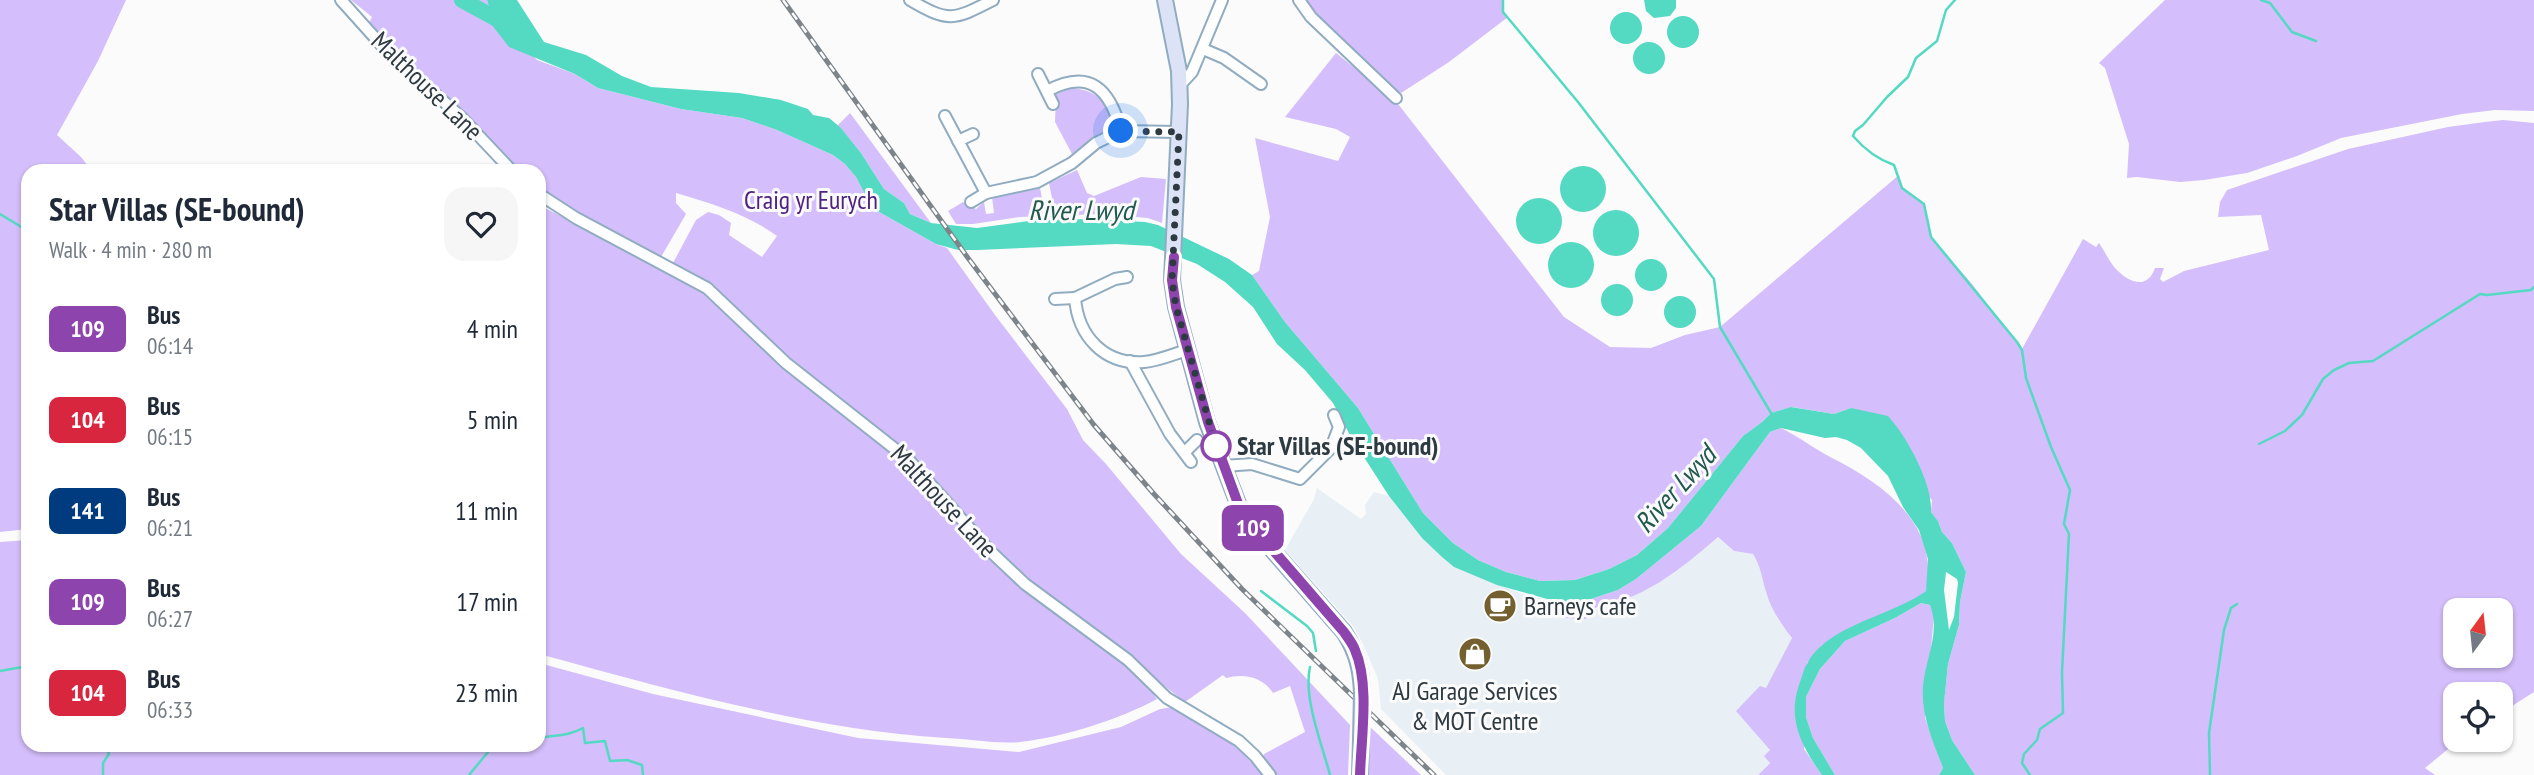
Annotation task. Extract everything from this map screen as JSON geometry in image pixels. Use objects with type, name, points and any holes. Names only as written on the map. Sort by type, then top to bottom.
[{"type":"main road","points":[[1165,0],[1180,85],[1172,280],[1176,307],[1208,422],[1240,509],[1344,632],[1355,650],[1361,672],[1362,693],[1360,775]]},
{"type":"street","name":"Malthouse Lane","points":[[341,0],[392,57],[462,118],[505,164]]},
{"type":"street","points":[[910,0],[939,16],[954,18],[993,0]]},
{"type":"street","points":[[1180,85],[1192,72],[1222,0]]},
{"type":"street","points":[[1299,0],[1311,17],[1396,98]]},
{"type":"street","points":[[1203,49],[1224,58],[1261,84]]},
{"type":"street","points":[[1038,74],[1054,104]]},
{"type":"street","points":[[1047,91],[1062,83],[1079,82],[1104,90],[1111,101],[1121,131]]},
{"type":"street","points":[[944,116],[986,193]]},
{"type":"street","points":[[971,202],[986,193],[1037,182],[1072,163],[1097,143],[1121,131],[1179,132]]},
{"type":"street","points":[[958,141],[973,134]]},
{"type":"street","name":"Malthouse Lane","points":[[546,199],[576,218],[707,288],[786,363],[909,460],[988,549],[1025,584],[1128,660],[1167,698],[1239,741],[1270,775]]},
{"type":"street","points":[[1055,299],[1075,298],[1112,275],[1127,277]]},
{"type":"street","points":[[1075,298],[1077,318],[1094,345],[1110,356],[1130,362],[1147,362],[1187,350]]},
{"type":"street","points":[[1130,362],[1155,410],[1188,457],[1196,440]]},
{"type":"street","points":[[1223,466],[1252,464],[1300,479],[1331,448],[1339,427],[1334,415]]},
{"type":"shaded area","points":[[487,0],[517,0],[544,42],[586,55],[622,76],[651,87],[739,93],[781,100],[808,109],[813,115],[829,118],[861,153],[884,189],[904,203],[910,214],[931,223],[977,228],[1036,220],[1145,222],[1158,225],[1229,259],[1252,275],[1285,322],[1358,408],[1423,513],[1453,543],[1478,560],[1506,572],[1540,581],[1575,580],[1609,569],[1637,555],[1668,528],[1743,436],[1771,413],[1791,407],[1834,414],[1851,408],[1888,416],[1917,461],[1928,488],[1931,512],[1942,532],[1952,543],[1966,572],[1959,625],[1948,664],[1944,703],[1945,721],[1952,740],[1975,775],[1939,775],[1943,768],[1928,728],[1923,698],[1924,677],[1934,626],[1930,605],[1921,603],[1845,641],[1820,669],[1806,697],[1806,717],[1813,738],[1835,775],[1822,775],[1798,733],[1796,698],[1804,669],[1816,651],[1844,630],[1912,600],[1926,591],[1928,559],[1919,530],[1903,507],[1888,476],[1861,448],[1847,440],[1781,428],[1770,432],[1701,526],[1636,579],[1618,590],[1565,604],[1497,585],[1454,567],[1422,538],[1389,496],[1351,437],[1333,403],[1305,370],[1277,344],[1253,307],[1225,282],[1197,264],[1151,246],[1116,244],[958,250],[936,244],[872,208],[856,177],[833,155],[742,118],[681,109],[598,88],[575,74],[509,47],[488,20],[490,10]],"holes":[[[1946,572],[1957,579],[1954,617],[1949,630],[1944,590]]]},
{"type":"shaded area","points":[[1644,0],[1676,0],[1676,8],[1670,16],[1654,18],[1646,11]]},
{"type":"shaded area","points":[[1626,12],[1637,17],[1642,28],[1637,39],[1626,44],[1615,39],[1610,28],[1615,17]]},
{"type":"shaded area","points":[[1683,16],[1694,21],[1699,32],[1694,43],[1683,48],[1672,43],[1667,32],[1672,21]]},
{"type":"shaded area","points":[[1649,42],[1660,47],[1665,58],[1660,69],[1649,74],[1638,69],[1633,58],[1638,47]]},
{"type":"shaded area","points":[[1583,166],[1599,173],[1606,189],[1599,205],[1583,212],[1567,205],[1560,189],[1567,173]]},
{"type":"shaded area","points":[[1539,198],[1555,205],[1562,221],[1555,237],[1539,244],[1523,237],[1516,221],[1523,205]]},
{"type":"shaded area","points":[[1616,210],[1632,217],[1639,233],[1632,249],[1616,256],[1600,249],[1593,233],[1600,217]]},
{"type":"shaded area","points":[[1571,242],[1587,249],[1594,265],[1587,281],[1571,288],[1555,281],[1548,265],[1555,249]]},
{"type":"shaded area","points":[[1651,259],[1662,264],[1667,275],[1662,286],[1651,291],[1640,286],[1635,275],[1640,264]]},
{"type":"shaded area","points":[[1617,284],[1628,289],[1633,300],[1628,311],[1617,316],[1606,311],[1601,300],[1606,289]]},
{"type":"shaded area","points":[[1680,296],[1691,301],[1696,312],[1691,323],[1680,328],[1669,323],[1664,312],[1669,301]]},
{"type":"shaded area","points":[[1317,488],[1361,519],[1366,514],[1365,505],[1374,492],[1389,496],[1422,538],[1454,567],[1520,593],[1565,604],[1566,618],[1626,599],[1648,588],[1673,574],[1718,537],[1734,551],[1753,554],[1761,568],[1766,593],[1778,619],[1792,638],[1766,689],[1770,762],[1758,775],[1446,775],[1381,709],[1378,679],[1353,626],[1285,550],[1314,499]]},
{"type":"green space","points":[[0,0],[126,0],[98,61],[57,135],[86,164],[21,164],[21,530],[0,532]]},
{"type":"green space","name":"Craig yr Eurych","points":[[351,0],[487,0],[490,10],[537,60],[575,74],[598,88],[681,109],[742,118],[833,155],[845,164],[856,177],[872,208],[947,248],[1067,409],[1083,440],[1181,554],[1245,613],[1350,725],[1348,775],[1276,775],[1263,758],[1264,754],[1305,732],[1290,686],[1273,693],[1258,680],[1240,676],[1226,678],[1223,675],[1185,702],[1019,573],[974,526],[918,459],[802,372],[702,280],[673,263],[696,220],[708,212],[731,223],[729,235],[762,257],[777,236],[741,215],[676,193],[676,203],[686,214],[661,257],[598,227],[546,193],[546,164],[511,164],[470,118],[411,70],[369,23],[372,17]]},
{"type":"green space","points":[[1306,0],[1503,0],[1503,12],[1508,17],[1449,62],[1401,93],[1312,12]]},
{"type":"green space","points":[[2165,0],[2534,0],[2534,111],[2495,110],[2462,114],[2341,138],[2247,173],[2180,182],[2127,178],[2129,144],[2105,68],[2099,63]]},
{"type":"green space","points":[[1336,53],[1395,100],[1564,317],[1610,347],[1651,348],[1685,335],[1720,327],[1899,175],[1902,188],[1924,204],[1931,237],[1972,284],[2022,349],[2083,239],[2096,247],[2099,243],[2115,268],[2131,280],[2142,282],[2152,275],[2155,268],[2164,268],[2160,279],[2163,282],[2184,271],[2269,250],[2261,215],[2218,217],[2220,202],[2227,190],[2348,149],[2448,127],[2503,120],[2534,123],[2534,692],[2513,705],[2513,682],[2443,682],[2444,752],[2425,768],[2435,775],[1975,775],[1952,740],[1945,721],[1944,702],[1948,664],[1959,625],[1966,572],[1952,543],[1942,532],[1931,512],[1932,500],[1851,408],[1834,414],[1792,407],[1771,413],[1743,436],[1668,528],[1637,555],[1609,569],[1575,580],[1540,581],[1506,572],[1478,560],[1453,543],[1423,513],[1358,408],[1285,322],[1252,275],[1259,271],[1270,217],[1255,138],[1338,161],[1350,137],[1336,129],[1285,117]]},
{"type":"green space","points":[[1072,88],[1087,91],[1099,98],[1107,108],[1112,123],[1100,135],[1072,154],[1055,122],[1056,94]]},
{"type":"green space","points":[[850,113],[931,223],[910,214],[904,203],[884,189],[861,153],[838,125]]},
{"type":"green space","points":[[1077,170],[1087,193],[1094,196],[1141,177],[1166,179],[1162,223],[1148,218],[1101,214],[1020,217],[956,224],[948,211],[963,202],[976,209],[984,202],[986,214],[994,213],[992,197],[1040,188],[1044,209],[1054,208],[1049,183]]},
{"type":"green space","points":[[546,209],[687,280],[710,297],[908,466],[956,519],[1147,685],[1157,699],[1108,721],[1072,732],[1037,740],[992,742],[842,726],[690,694],[546,656]]},
{"type":"green space","points":[[1781,428],[1871,480],[1904,509],[1925,546],[1928,567],[1926,591],[1913,601],[1849,629],[1822,645],[1807,663],[1804,749],[1822,775],[1758,775],[1770,763],[1764,756],[1770,750],[1736,711],[1760,686],[1766,688],[1792,638],[1771,604],[1753,554],[1734,551],[1718,537],[1652,586],[1628,598],[1599,606],[1589,613],[1586,619],[1566,618],[1565,604],[1618,590],[1636,579],[1701,526],[1770,432]]},
{"type":"green space","points":[[21,540],[21,752],[546,752],[546,665],[653,694],[858,738],[1019,752],[1121,727],[1160,709],[1173,707],[1238,748],[1263,775],[0,775],[0,542]]},
{"type":"green space","points":[[1921,603],[1930,605],[1934,615],[1925,718],[1943,768],[1939,775],[1835,775],[1813,738],[1806,717],[1806,697],[1820,669],[1845,641]]},
{"type":"green space","points":[[1368,725],[1421,775],[1369,775]]},
{"type":"waterway","points":[[462,0],[506,24]]},
{"type":"waterway","points":[[1503,0],[1503,12],[1578,102],[1714,279],[1720,327],[1771,413]]},
{"type":"waterway","points":[[1955,0],[1946,10],[1937,41],[1916,58],[1908,77],[1853,136],[1872,154],[1894,165],[1902,188],[1924,204],[1931,237],[2022,350],[2026,378],[2070,490],[2064,524],[2069,534],[2062,672],[2063,713],[2040,729],[2037,740],[2024,754],[2022,763],[2030,775]]},
{"type":"waterway","points":[[2261,0],[2270,3],[2292,32],[2316,41]]},
{"type":"waterway","points":[[0,214],[21,227]]},
{"type":"waterway","points":[[2259,444],[2285,431],[2302,415],[2323,379],[2334,370],[2349,363],[2373,361],[2480,294],[2531,290],[2534,287]]},
{"type":"waterway","points":[[1261,591],[1307,626],[1313,633],[1316,651]]},
{"type":"waterway","points":[[2210,775],[2209,733],[2224,630],[2231,608],[2237,604]]},
{"type":"waterway","points":[[0,671],[21,667]]},
{"type":"waterway","points":[[1310,667],[1311,707],[1330,775]]},
{"type":"waterway","points":[[546,737],[583,728],[585,743],[605,741],[610,761],[627,760],[642,765],[643,775]]},
{"type":"waterway","points":[[103,775],[103,763],[108,752]]},
{"type":"waterway","points":[[469,775],[488,752]]},
{"type":"railway","points":[[783,0],[968,258],[1094,425],[1242,589],[1434,775]]},
{"type":"bus line","name":"109","points":[[1174,257],[1172,280],[1176,307],[1208,422],[1240,509],[1344,632],[1355,650],[1361,672],[1362,693],[1360,775]]},
{"type":"place","name":"Star Villas (SE-bound)","points":[[1216,446]]},
{"type":"place","name":"Barneys cafe","points":[[1500,606]]},
{"type":"place","name":"AJ Garage Services & MOT Centre","points":[[1475,654]]},
{"type":"route","points":[[1121,131],[1179,132],[1172,280],[1176,307],[1216,446]]},
{"type":"water label","name":"River Lwyd","points":[[1081,210]]},
{"type":"water label","name":"River Lwyd","points":[[1675,489]]}]
